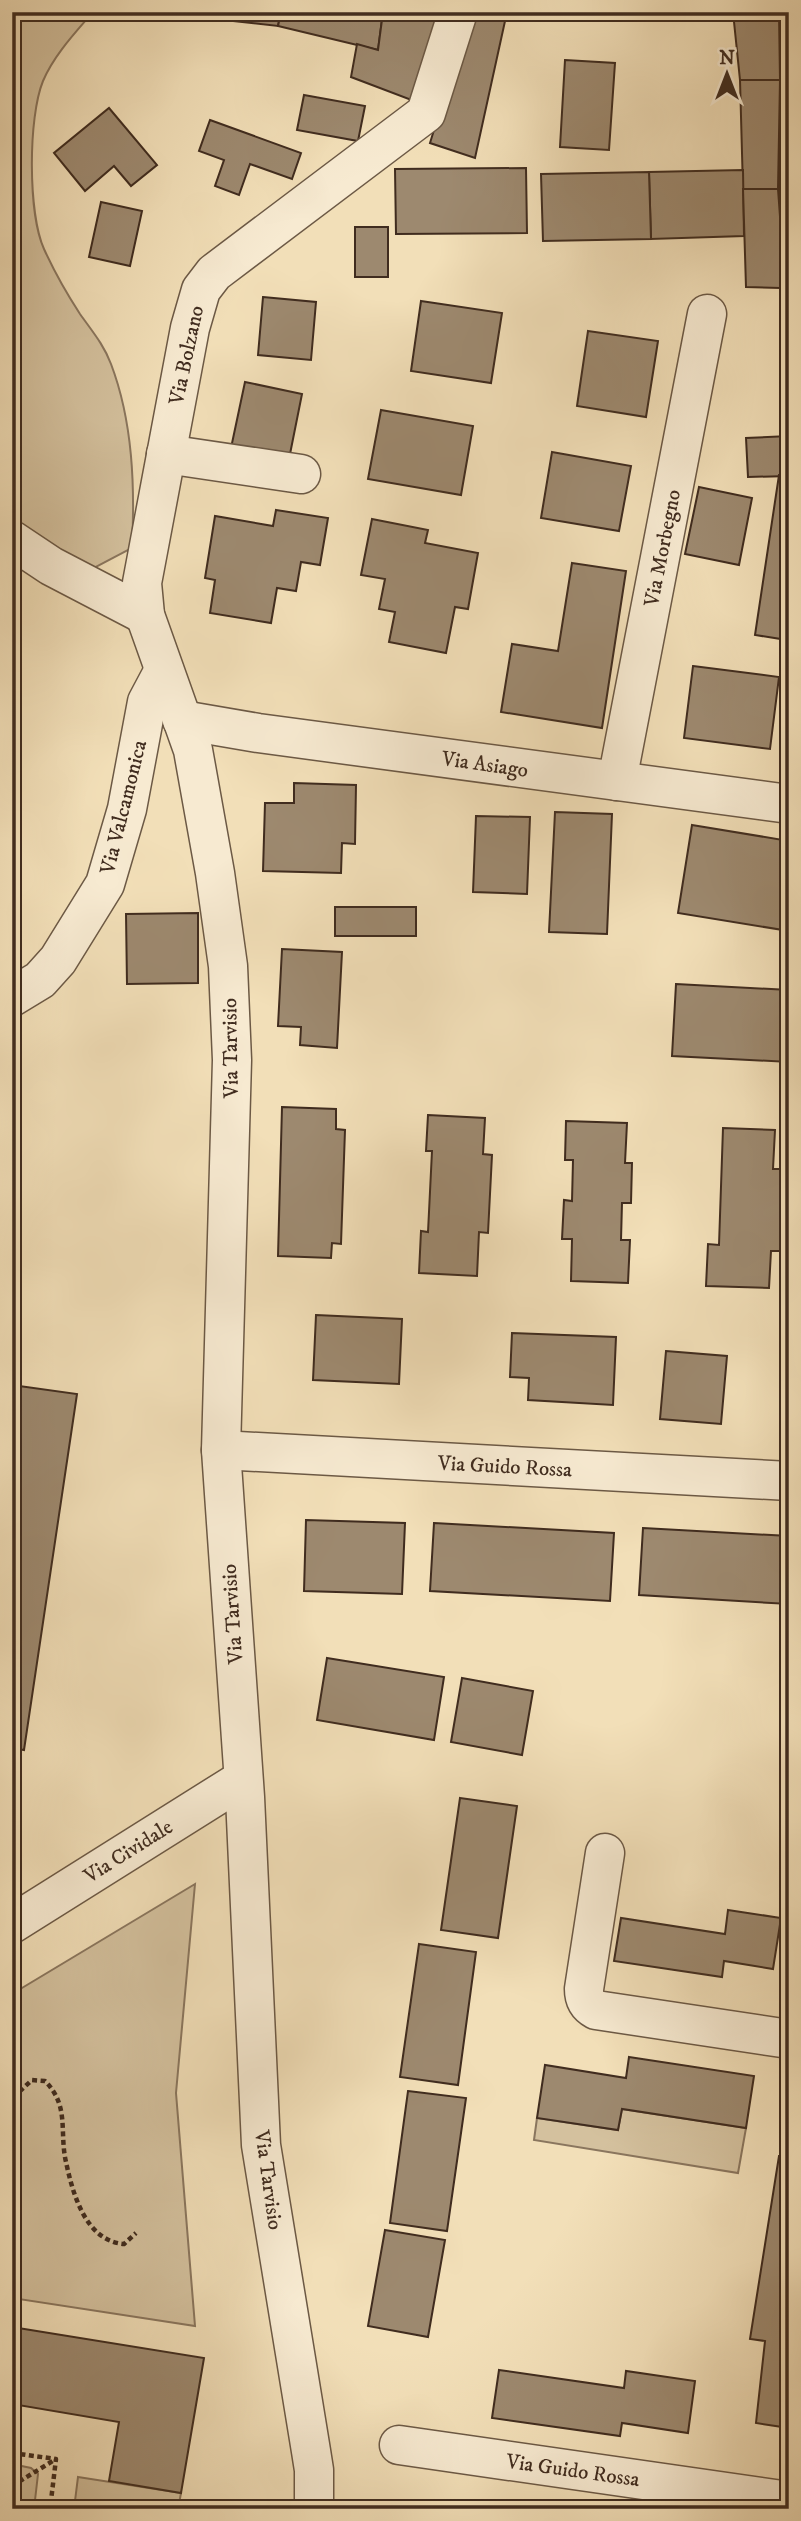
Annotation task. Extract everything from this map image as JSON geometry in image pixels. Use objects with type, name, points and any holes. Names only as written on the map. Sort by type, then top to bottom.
[{"type":"street","name":"Via Bolzano","points":[[182,720],[143,599],[166,454],[193,315],[201,290],[209,277],[426,113],[458,12]]},
{"type":"street","name":"Via Morbegno","points":[[617,782],[707,314]]},
{"type":"street","points":[[166,454],[302,474]]},
{"type":"street","points":[[12,540],[51,566],[143,599]]},
{"type":"street","name":"Via Valcamonica","points":[[12,997],[40,980],[58,960],[104,884],[127,809],[147,702],[164,670]]},
{"type":"street","name":"Via Asiago","points":[[182,720],[258,733],[789,804]]},
{"type":"street","name":"Via Tarvisio","points":[[182,720],[193,750],[228,966],[232,1060],[221,1450],[243,1779],[261,2145],[312,2451],[314,2509]]},
{"type":"street","name":"Via Guido Rossa","points":[[221,1450],[789,1481]]},
{"type":"street","name":"Via Cividale","points":[[17,1910],[243,1779]]},
{"type":"street","points":[[605,1853],[584,1989],[586,2002],[590,2007],[789,2039]]},
{"type":"street","name":"Via Guido Rossa","points":[[399,2445],[789,2501]]},
{"type":"path","points":[[12,2142],[20,2091],[32,2080],[45,2081],[56,2091],[62,2111],[65,2161],[79,2205],[93,2231],[111,2243],[124,2244],[136,2233]]},
{"type":"path","points":[[12,2453],[56,2459]]},
{"type":"path","points":[[12,2486],[56,2459]]},
{"type":"path","points":[[50,2509],[56,2459]]},
{"type":"shaded area","points":[[12,12],[93,12],[59,53],[43,81],[35,118],[32,165],[35,213],[44,249],[70,298],[108,357],[118,386],[128,432],[133,502],[132,548],[94,568],[58,551],[12,521]]},
{"type":"shaded area","points":[[195,1884],[176,2093],[195,2326],[12,2298],[12,1994]]},
{"type":"shaded area","points":[[622,2109],[746,2128],[738,2173],[534,2140],[537,2118],[618,2130]]},
{"type":"shaded area","points":[[12,2464],[31,2468],[38,2474],[34,2509],[12,2509]]},
{"type":"shaded area","points":[[78,2477],[181,2493],[178,2509],[74,2509]]},
{"type":"building","points":[[103,12],[188,12],[188,16],[102,16]]},
{"type":"building","points":[[188,12],[281,12],[278,26],[188,16]]},
{"type":"building","points":[[281,12],[383,12],[378,50],[278,26]]},
{"type":"building","points":[[383,12],[444,12],[414,101],[351,77],[357,44],[378,50]]},
{"type":"building","points":[[470,12],[507,12],[475,158],[430,143]]},
{"type":"building","points":[[733,12],[779,12],[780,80],[740,80]]},
{"type":"building","points":[[565,60],[615,63],[609,150],[560,147]]},
{"type":"building","points":[[740,80],[780,80],[778,189],[743,189]]},
{"type":"building","points":[[304,95],[365,106],[358,141],[297,130]]},
{"type":"building","points":[[109,108],[157,165],[131,186],[114,166],[85,191],[54,153]]},
{"type":"building","points":[[210,120],[301,153],[292,179],[250,164],[239,195],[215,186],[224,160],[199,151]]},
{"type":"building","points":[[526,168],[527,233],[396,234],[395,169]]},
{"type":"building","points":[[743,170],[744,236],[651,239],[649,172]]},
{"type":"building","points":[[649,172],[651,239],[543,241],[541,174]]},
{"type":"building","points":[[743,189],[778,189],[782,244],[780,288],[746,287]]},
{"type":"building","points":[[101,202],[142,211],[130,266],[89,257]]},
{"type":"building","points":[[355,227],[388,227],[388,277],[355,277]]},
{"type":"building","points":[[782,244],[789,244],[789,288],[780,288]]},
{"type":"building","points":[[263,297],[316,302],[311,360],[258,355]]},
{"type":"building","points":[[421,301],[502,313],[491,383],[411,371]]},
{"type":"building","points":[[588,331],[658,341],[646,417],[577,406]]},
{"type":"building","points":[[245,382],[302,394],[289,459],[231,448]]},
{"type":"building","points":[[381,410],[473,426],[461,495],[368,479]]},
{"type":"building","points":[[789,436],[789,476],[748,477],[746,438]]},
{"type":"building","points":[[552,452],[631,466],[619,531],[541,518]]},
{"type":"building","points":[[779,475],[789,476],[789,600],[781,639],[755,635]]},
{"type":"building","points":[[699,487],[752,498],[739,565],[685,554]]},
{"type":"building","points":[[276,510],[328,518],[320,565],[301,562],[296,591],[277,588],[271,623],[210,613],[215,580],[205,578],[215,516],[273,526]]},
{"type":"building","points":[[372,519],[428,530],[425,543],[478,553],[468,609],[455,607],[446,653],[389,642],[395,612],[379,609],[385,579],[361,575]]},
{"type":"building","points":[[572,563],[626,571],[602,728],[501,712],[512,644],[558,651]]},
{"type":"building","points":[[693,666],[779,677],[770,749],[684,738]]},
{"type":"building","points":[[294,783],[356,785],[355,844],[342,843],[341,873],[263,871],[265,803],[294,803]]},
{"type":"building","points":[[555,812],[612,814],[607,934],[549,932]]},
{"type":"building","points":[[476,816],[530,817],[527,894],[473,892]]},
{"type":"building","points":[[692,825],[789,841],[789,931],[678,913]]},
{"type":"building","points":[[335,907],[416,907],[416,936],[335,936]]},
{"type":"building","points":[[198,913],[198,983],[127,984],[126,914]]},
{"type":"building","points":[[282,949],[342,952],[337,1048],[300,1045],[301,1027],[278,1026]]},
{"type":"building","points":[[676,984],[789,990],[789,1062],[672,1056]]},
{"type":"building","points":[[282,1107],[336,1109],[336,1129],[345,1130],[341,1244],[332,1243],[331,1258],[278,1256]]},
{"type":"building","points":[[428,1115],[485,1118],[483,1154],[492,1155],[488,1233],[479,1232],[477,1276],[419,1273],[421,1231],[428,1232],[432,1151],[426,1151]]},
{"type":"building","points":[[566,1121],[627,1123],[625,1163],[632,1163],[631,1203],[622,1203],[621,1240],[630,1240],[628,1283],[571,1281],[572,1239],[562,1239],[564,1200],[572,1201],[573,1160],[565,1160]]},
{"type":"building","points":[[723,1128],[775,1130],[773,1169],[784,1169],[781,1251],[771,1251],[769,1288],[706,1286],[708,1244],[719,1245]]},
{"type":"building","points":[[316,1315],[402,1319],[399,1384],[313,1380]]},
{"type":"building","points":[[512,1333],[616,1337],[613,1405],[528,1400],[529,1378],[510,1377]]},
{"type":"building","points":[[666,1351],[727,1356],[721,1424],[660,1419]]},
{"type":"building","points":[[12,1385],[77,1394],[24,1750],[12,1748]]},
{"type":"building","points":[[306,1520],[405,1523],[402,1594],[304,1591]]},
{"type":"building","points":[[434,1523],[614,1533],[610,1601],[430,1591]]},
{"type":"building","points":[[643,1528],[789,1536],[789,1604],[639,1595]]},
{"type":"building","points":[[327,1658],[444,1677],[434,1740],[317,1720]]},
{"type":"building","points":[[462,1678],[533,1691],[522,1755],[451,1742]]},
{"type":"building","points":[[460,1798],[517,1806],[498,1938],[441,1930]]},
{"type":"building","points":[[728,1910],[781,1918],[773,1969],[724,1961],[722,1977],[614,1961],[621,1918],[725,1934]]},
{"type":"building","points":[[419,1944],[476,1952],[458,2085],[400,2077]]},
{"type":"building","points":[[629,2057],[754,2076],[746,2128],[622,2109],[618,2130],[537,2118],[545,2065],[626,2078]]},
{"type":"building","points":[[408,2091],[466,2098],[447,2231],[390,2223]]},
{"type":"building","points":[[779,2156],[789,2156],[789,2428],[756,2423],[765,2341],[750,2339]]},
{"type":"building","points":[[385,2230],[445,2240],[428,2337],[368,2326]]},
{"type":"building","points":[[12,2327],[204,2358],[181,2493],[109,2481],[119,2422],[12,2404]]},
{"type":"building","points":[[499,2370],[624,2388],[626,2371],[695,2381],[688,2433],[622,2423],[620,2436],[492,2418]]}]
